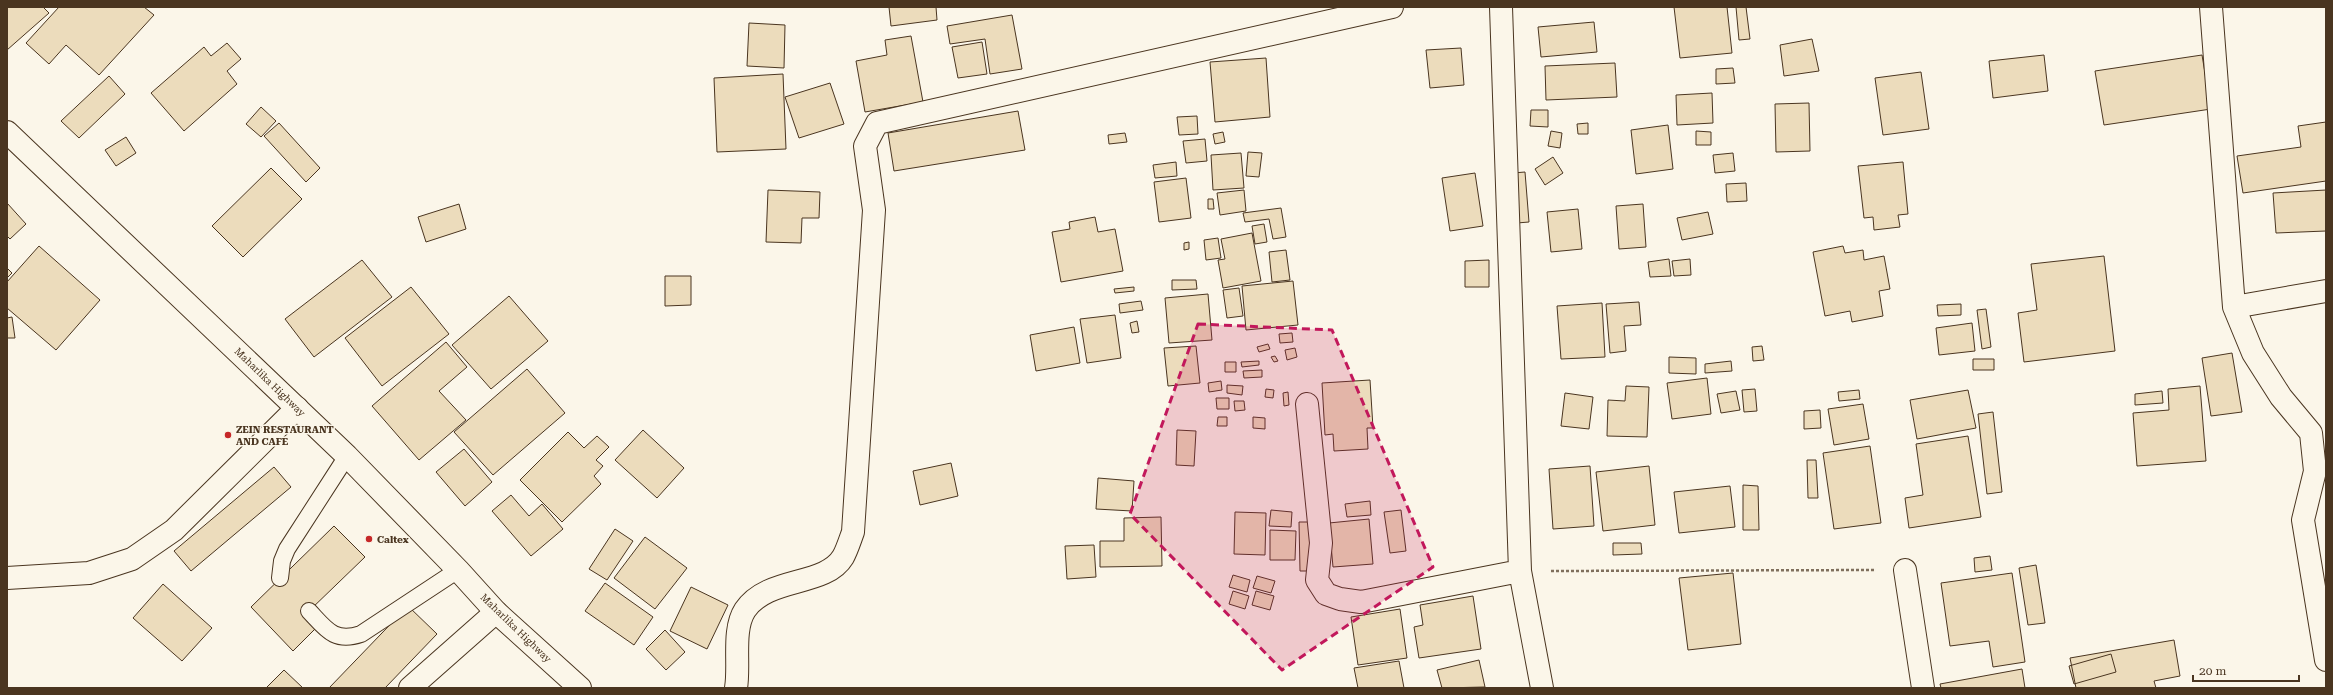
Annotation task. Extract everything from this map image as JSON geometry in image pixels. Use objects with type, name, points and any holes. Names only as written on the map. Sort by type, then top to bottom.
[{"type":"street","points":[[736,688],[738,634],[745,610],[762,592],[829,571],[843,558],[853,532],[874,210],[865,146],[877,123],[1392,7]]},
{"type":"street","points":[[1501,7],[1520,571],[1542,688]]},
{"type":"street","points":[[2211,7],[2234,307],[2253,353],[2281,397],[2310,433],[2315,471],[2303,520],[2326,660]]},
{"type":"street","name":"Maharlika Highway","points":[[7,132],[298,408],[458,570],[496,612],[580,688]]},
{"type":"street","points":[[2234,307],[2326,291]]},
{"type":"street","points":[[1308,404],[1321,542],[1317,580],[1326,594],[1340,599],[1361,602],[1520,571]]},
{"type":"street","points":[[7,578],[89,573],[132,558],[174,530],[298,408]]},
{"type":"street","points":[[1905,570],[1923,688]]},
{"type":"street","points":[[410,688],[496,612]]},
{"type":"lane","points":[[280,578],[280,567],[287,549],[347,456]]},
{"type":"lane","points":[[309,611],[330,633],[349,638],[361,634],[458,570]]},
{"type":"path","points":[[1520,571],[1905,570]]},
{"type":"highlighted area","points":[[1198,324],[1332,330],[1433,567],[1282,670],[1130,514]]},
{"type":"building","points":[[7,7],[43,7],[49,13],[7,50]]},
{"type":"building","points":[[59,7],[144,7],[154,15],[99,75],[66,45],[49,64],[26,43]]},
{"type":"building","points":[[889,7],[936,7],[937,20],[891,26]]},
{"type":"building","points":[[1674,7],[1727,7],[1732,53],[1680,58]]},
{"type":"building","points":[[1736,7],[1746,7],[1750,39],[1739,40]]},
{"type":"building","points":[[1012,15],[1022,69],[990,74],[985,39],[950,44],[947,26]]},
{"type":"building","points":[[1594,22],[1597,52],[1541,57],[1538,27]]},
{"type":"building","points":[[749,23],[785,25],[784,68],[747,66]]},
{"type":"building","points":[[911,36],[923,102],[865,112],[856,61],[887,55],[885,40]]},
{"type":"building","points":[[1812,39],[1819,71],[1784,76],[1780,45]]},
{"type":"building","points":[[982,42],[987,74],[958,78],[952,47]]},
{"type":"building","points":[[227,43],[241,59],[227,71],[237,84],[184,131],[151,93],[204,47],[211,56]]},
{"type":"building","points":[[1461,48],[1464,85],[1430,88],[1426,50]]},
{"type":"building","points":[[2044,55],[2048,91],[1993,98],[1989,61]]},
{"type":"building","points":[[2202,55],[2211,109],[2104,125],[2095,71]]},
{"type":"building","points":[[1266,58],[1270,117],[1215,122],[1210,62]]},
{"type":"building","points":[[1615,63],[1617,97],[1546,100],[1545,66]]},
{"type":"building","points":[[1733,68],[1735,83],[1716,84],[1716,69]]},
{"type":"building","points":[[1921,72],[1929,129],[1883,135],[1875,78]]},
{"type":"building","points":[[783,74],[786,149],[717,152],[714,78]]},
{"type":"building","points":[[109,76],[125,94],[79,138],[61,121]]},
{"type":"building","points":[[830,83],[844,124],[799,138],[785,97]]},
{"type":"building","points":[[1712,93],[1713,123],[1677,125],[1676,95]]},
{"type":"building","points":[[1809,103],[1810,151],[1776,152],[1775,104]]},
{"type":"building","points":[[261,107],[276,121],[261,137],[246,124]]},
{"type":"building","points":[[1531,110],[1548,110],[1548,127],[1530,126]]},
{"type":"building","points":[[1018,111],[1025,150],[894,171],[888,133]]},
{"type":"building","points":[[1197,116],[1198,134],[1179,135],[1177,117]]},
{"type":"building","points":[[2326,122],[2326,181],[2243,193],[2237,156],[2301,147],[2298,126]]},
{"type":"building","points":[[279,123],[320,168],[306,182],[264,136]]},
{"type":"building","points":[[1588,123],[1588,134],[1578,134],[1577,124]]},
{"type":"building","points":[[1668,125],[1673,169],[1636,174],[1631,130]]},
{"type":"building","points":[[1551,131],[1562,133],[1560,148],[1548,146]]},
{"type":"building","points":[[1696,131],[1711,132],[1711,145],[1696,145]]},
{"type":"building","points":[[1223,132],[1225,142],[1215,144],[1213,134]]},
{"type":"building","points":[[1125,133],[1127,142],[1109,144],[1108,135]]},
{"type":"building","points":[[126,137],[136,153],[116,166],[105,150]]},
{"type":"building","points":[[1205,139],[1207,161],[1186,163],[1183,141]]},
{"type":"building","points":[[1248,152],[1262,153],[1259,177],[1246,176]]},
{"type":"building","points":[[1241,153],[1244,188],[1213,190],[1211,155]]},
{"type":"building","points":[[1733,153],[1735,171],[1715,173],[1713,155]]},
{"type":"building","points":[[1553,157],[1563,173],[1545,185],[1535,169]]},
{"type":"building","points":[[1176,162],[1177,176],[1155,178],[1153,165]]},
{"type":"building","points":[[1903,162],[1908,214],[1898,215],[1900,227],[1874,230],[1873,217],[1864,218],[1858,166]]},
{"type":"building","points":[[271,168],[302,199],[243,257],[212,226]]},
{"type":"building","points":[[1525,172],[1529,222],[1517,223],[1513,173]]},
{"type":"building","points":[[1475,173],[1483,226],[1450,231],[1442,178]]},
{"type":"building","points":[[1186,178],[1191,218],[1159,222],[1154,182]]},
{"type":"building","points":[[1746,183],[1747,201],[1727,202],[1726,184]]},
{"type":"building","points":[[768,190],[820,192],[819,218],[802,218],[801,243],[766,242]]},
{"type":"building","points":[[1244,190],[1246,211],[1220,215],[1217,193]]},
{"type":"building","points":[[2326,190],[2326,231],[2276,233],[2273,193]]},
{"type":"building","points":[[1208,199],[1213,199],[1214,209],[1208,209]]},
{"type":"building","points":[[7,203],[26,224],[10,239],[7,236]]},
{"type":"building","points":[[459,204],[466,229],[426,242],[418,217]]},
{"type":"building","points":[[1643,204],[1646,247],[1619,249],[1616,206]]},
{"type":"building","points":[[1281,208],[1286,237],[1273,239],[1269,219],[1245,222],[1243,213]]},
{"type":"building","points":[[1578,209],[1582,249],[1551,252],[1547,212]]},
{"type":"building","points":[[1708,212],[1713,234],[1682,240],[1677,218]]},
{"type":"building","points":[[1095,217],[1098,232],[1115,229],[1123,271],[1061,282],[1052,232],[1070,229],[1069,222]]},
{"type":"building","points":[[1264,224],[1267,242],[1255,244],[1252,226]]},
{"type":"building","points":[[1252,233],[1261,281],[1223,288],[1218,260],[1225,259],[1221,239]]},
{"type":"building","points":[[1218,238],[1221,258],[1206,260],[1204,240]]},
{"type":"building","points":[[1189,242],[1189,249],[1184,250],[1184,243]]},
{"type":"building","points":[[39,246],[100,300],[56,350],[7,308],[7,282]]},
{"type":"building","points":[[1843,246],[1845,253],[1863,250],[1864,260],[1884,256],[1890,289],[1879,291],[1883,316],[1852,322],[1850,311],[1825,316],[1813,252]]},
{"type":"building","points":[[1286,250],[1290,280],[1272,282],[1269,252]]},
{"type":"building","points":[[2104,256],[2115,351],[2024,362],[2018,313],[2037,310],[2031,264]]},
{"type":"building","points":[[1669,259],[1671,276],[1650,277],[1648,262]]},
{"type":"building","points":[[1690,259],[1691,275],[1674,276],[1672,261]]},
{"type":"building","points":[[362,260],[392,297],[314,357],[285,319]]},
{"type":"building","points":[[1489,260],[1489,287],[1465,287],[1465,261]]},
{"type":"building","points":[[7,268],[12,273],[7,278]]},
{"type":"building","points":[[665,276],[691,276],[691,305],[665,306]]},
{"type":"building","points":[[1172,280],[1196,280],[1197,289],[1172,290]]},
{"type":"building","points":[[1293,281],[1298,325],[1246,330],[1242,286]]},
{"type":"building","points":[[411,287],[449,334],[382,386],[345,338]]},
{"type":"building","points":[[1134,287],[1134,291],[1115,293],[1114,289]]},
{"type":"building","points":[[1239,288],[1243,316],[1227,318],[1223,290]]},
{"type":"building","points":[[1208,294],[1212,340],[1169,343],[1165,298]]},
{"type":"building","points":[[509,296],[548,341],[491,389],[452,345]]},
{"type":"building","points":[[1141,301],[1143,310],[1120,313],[1119,304]]},
{"type":"building","points":[[1639,302],[1641,325],[1624,326],[1626,351],[1610,353],[1606,304]]},
{"type":"building","points":[[1602,303],[1605,357],[1561,359],[1557,306]]},
{"type":"building","points":[[1961,304],[1961,315],[1938,316],[1937,305]]},
{"type":"building","points":[[1986,309],[1991,347],[1982,349],[1977,310]]},
{"type":"building","points":[[1115,315],[1121,358],[1087,363],[1080,319]]},
{"type":"building","points":[[12,317],[15,338],[7,338],[7,318]]},
{"type":"building","points":[[1137,321],[1139,332],[1132,333],[1130,323]]},
{"type":"building","points":[[1972,323],[1975,351],[1939,355],[1936,328]]},
{"type":"building","points":[[1074,327],[1080,363],[1036,371],[1030,335]]},
{"type":"building","points":[[1292,333],[1293,342],[1280,343],[1279,334]]},
{"type":"building","points":[[446,342],[467,367],[439,391],[466,420],[419,460],[372,406]]},
{"type":"building","points":[[1268,344],[1270,349],[1259,352],[1257,347]]},
{"type":"building","points":[[1196,346],[1200,383],[1168,386],[1164,348]]},
{"type":"building","points":[[1762,346],[1764,360],[1753,361],[1752,347]]},
{"type":"building","points":[[1295,348],[1297,357],[1287,360],[1285,350]]},
{"type":"building","points":[[2232,353],[2242,412],[2211,416],[2202,358]]},
{"type":"building","points":[[1275,356],[1278,361],[1274,362],[1271,357]]},
{"type":"building","points":[[1669,357],[1696,358],[1696,374],[1669,373]]},
{"type":"building","points":[[1973,359],[1994,359],[1994,370],[1973,370]]},
{"type":"building","points":[[1259,361],[1259,365],[1242,367],[1241,362]]},
{"type":"building","points":[[1731,361],[1732,371],[1705,373],[1705,364]]},
{"type":"building","points":[[1225,362],[1236,362],[1236,372],[1225,372]]},
{"type":"building","points":[[527,369],[565,413],[493,475],[454,432]]},
{"type":"building","points":[[1262,370],[1262,377],[1244,378],[1243,371]]},
{"type":"building","points":[[1707,378],[1711,414],[1672,419],[1667,383]]},
{"type":"building","points":[[1370,380],[1373,428],[1367,428],[1368,449],[1334,451],[1333,434],[1325,435],[1322,383]]},
{"type":"building","points":[[1221,381],[1222,390],[1209,392],[1208,383]]},
{"type":"building","points":[[1227,385],[1243,386],[1242,395],[1227,393]]},
{"type":"building","points":[[1626,386],[1649,387],[1647,437],[1607,436],[1608,400],[1625,401]]},
{"type":"building","points":[[2200,386],[2206,461],[2137,466],[2133,413],[2169,410],[2168,389]]},
{"type":"building","points":[[1266,389],[1274,390],[1273,398],[1265,397]]},
{"type":"building","points":[[1755,389],[1757,411],[1744,412],[1742,390]]},
{"type":"building","points":[[1859,390],[1860,399],[1839,401],[1838,392]]},
{"type":"building","points":[[1968,390],[1976,428],[1917,439],[1910,400]]},
{"type":"building","points":[[1736,391],[1740,410],[1721,413],[1717,394]]},
{"type":"building","points":[[2162,391],[2163,403],[2135,405],[2135,394]]},
{"type":"building","points":[[1288,392],[1289,405],[1284,406],[1283,393]]},
{"type":"building","points":[[1565,393],[1593,397],[1589,429],[1561,426]]},
{"type":"building","points":[[1216,398],[1229,398],[1229,409],[1217,409]]},
{"type":"building","points":[[1234,401],[1244,401],[1245,410],[1235,411]]},
{"type":"building","points":[[1863,404],[1869,439],[1834,445],[1828,409]]},
{"type":"building","points":[[1820,410],[1821,428],[1804,429],[1804,411]]},
{"type":"building","points":[[1993,412],[2002,492],[1987,494],[1978,414]]},
{"type":"building","points":[[1218,417],[1227,417],[1227,426],[1217,426]]},
{"type":"building","points":[[1253,417],[1265,418],[1265,429],[1253,428]]},
{"type":"building","points":[[643,430],[684,468],[657,498],[615,460]]},
{"type":"building","points":[[1177,430],[1196,431],[1194,466],[1176,465]]},
{"type":"building","points":[[568,432],[584,448],[597,436],[609,447],[596,460],[603,466],[594,476],[601,484],[562,522],[520,480]]},
{"type":"building","points":[[1968,436],[1981,517],[1909,528],[1905,498],[1923,495],[1916,444]]},
{"type":"building","points":[[1870,446],[1881,523],[1834,529],[1823,453]]},
{"type":"building","points":[[464,449],[492,482],[465,506],[436,472]]},
{"type":"building","points":[[1807,460],[1816,460],[1818,498],[1808,498]]},
{"type":"building","points":[[951,463],[958,496],[920,505],[913,471]]},
{"type":"building","points":[[1590,466],[1594,526],[1553,529],[1549,469]]},
{"type":"building","points":[[1649,466],[1655,525],[1603,531],[1596,472]]},
{"type":"building","points":[[274,467],[291,487],[191,571],[174,551]]},
{"type":"building","points":[[1098,478],[1134,481],[1132,511],[1096,509]]},
{"type":"building","points":[[1743,485],[1758,486],[1759,530],[1743,530]]},
{"type":"building","points":[[1730,486],[1735,527],[1679,533],[1674,492]]},
{"type":"building","points":[[511,495],[529,516],[542,504],[563,529],[531,556],[492,511]]},
{"type":"building","points":[[1370,501],[1371,515],[1347,517],[1345,504]]},
{"type":"building","points":[[1271,510],[1292,512],[1291,527],[1269,526]]},
{"type":"building","points":[[1401,510],[1406,551],[1390,553],[1384,512]]},
{"type":"building","points":[[1235,512],[1266,513],[1265,555],[1234,554]]},
{"type":"building","points":[[1161,517],[1162,566],[1100,567],[1100,541],[1124,541],[1124,518]]},
{"type":"building","points":[[1369,519],[1373,564],[1333,567],[1329,523]]},
{"type":"building","points":[[1299,522],[1313,522],[1314,571],[1300,571]]},
{"type":"building","points":[[334,526],[365,557],[309,611],[318,626],[293,651],[251,607]]},
{"type":"building","points":[[615,529],[633,541],[607,580],[589,569]]},
{"type":"building","points":[[1270,530],[1296,531],[1295,560],[1270,560]]},
{"type":"building","points":[[645,537],[687,568],[655,609],[614,578]]},
{"type":"building","points":[[1613,543],[1641,543],[1642,554],[1613,555]]},
{"type":"building","points":[[1094,545],[1096,577],[1067,579],[1065,546]]},
{"type":"building","points":[[1990,556],[1992,570],[1975,572],[1974,558]]},
{"type":"building","points":[[2036,565],[2045,623],[2028,625],[2019,568]]},
{"type":"building","points":[[1733,573],[1741,644],[1688,650],[1679,578]]},
{"type":"building","points":[[2012,573],[2025,662],[1993,667],[1989,641],[1950,646],[1941,583]]},
{"type":"building","points":[[1233,575],[1250,580],[1247,592],[1229,587]]},
{"type":"building","points":[[1257,576],[1275,581],[1271,593],[1253,588]]},
{"type":"building","points":[[605,583],[653,617],[634,645],[585,611]]},
{"type":"building","points":[[163,584],[212,628],[182,661],[133,618]]},
{"type":"building","points":[[691,587],[728,605],[707,649],[670,631]]},
{"type":"building","points":[[1233,591],[1249,596],[1245,609],[1229,604]]},
{"type":"building","points":[[1256,591],[1274,596],[1270,610],[1252,605]]},
{"type":"building","points":[[1473,596],[1481,649],[1419,658],[1414,627],[1423,625],[1420,605]]},
{"type":"building","points":[[408,606],[437,634],[385,688],[329,688]]},
{"type":"building","points":[[1400,609],[1407,658],[1358,665],[1351,617]]},
{"type":"building","points":[[665,630],[685,652],[666,670],[646,649]]},
{"type":"building","points":[[2174,640],[2180,676],[2154,681],[2156,688],[2076,688],[2070,658]]},
{"type":"building","points":[[2111,654],[2116,672],[2074,684],[2069,666]]},
{"type":"building","points":[[1479,660],[1485,687],[1442,688],[1437,670]]},
{"type":"building","points":[[1399,661],[1404,688],[1358,688],[1354,668]]},
{"type":"building","points":[[2022,669],[2025,688],[1941,688],[1940,684]]},
{"type":"building","points":[[284,670],[303,688],[266,688]]},
{"type":"place","name":"ZEIN RESTAURANT AND CAFE","points":[[228,435]]},
{"type":"place","name":"Caltex","points":[[369,539]]}]
